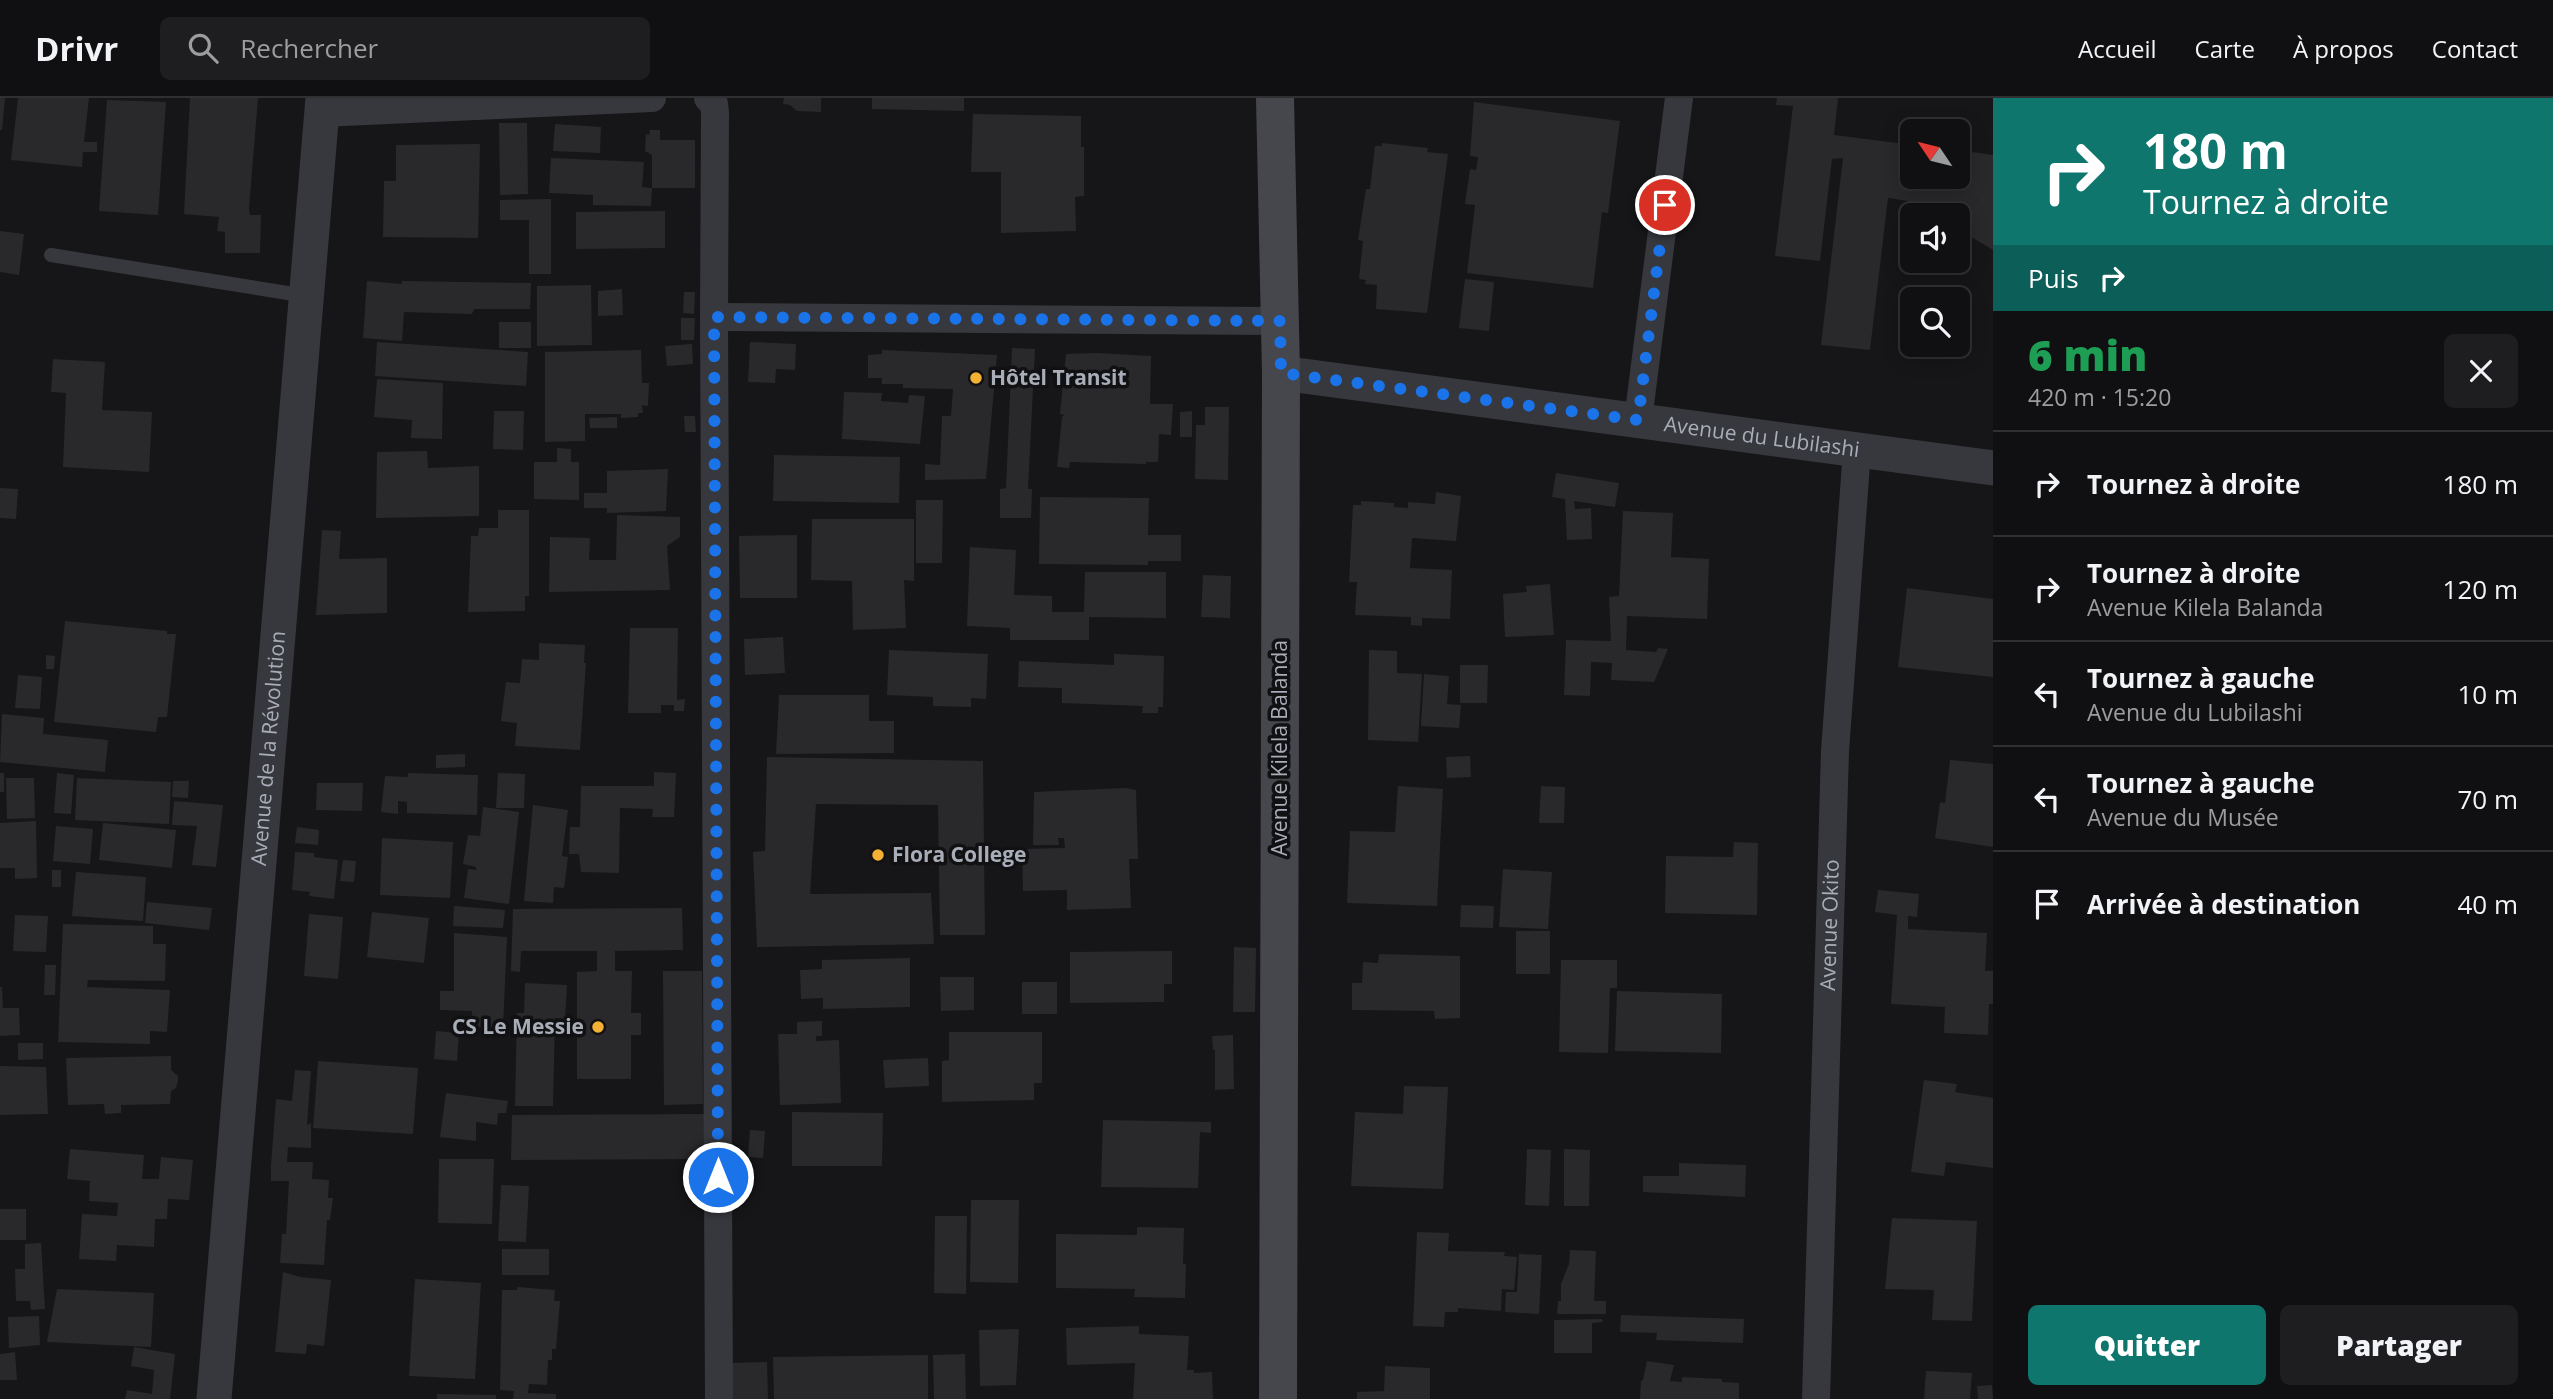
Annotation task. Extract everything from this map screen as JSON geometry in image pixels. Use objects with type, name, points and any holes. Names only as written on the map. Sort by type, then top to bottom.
[{"type":"main road","name":"Avenue Kilela Balanda","points":[[1275,98],[1281,373],[1278,1399]]},
{"type":"street","points":[[322,105],[652,98]]},
{"type":"street","points":[[708,98],[714,104],[715,113],[719,1399]]},
{"type":"street","points":[[1638,420],[1679,98]]},
{"type":"street","name":"Avenue de la Révolution","points":[[214,1399],[322,105]]},
{"type":"street","points":[[714,317],[1280,321]]},
{"type":"street","name":"Avenue du Lubilashi","points":[[1281,373],[1993,468]]},
{"type":"street","name":"Avenue Okito","points":[[1816,1399],[1835,751],[1857,450]]},
{"type":"lane","points":[[51,255],[306,296]]},
{"type":"building","points":[[0,98],[5,98],[2,130],[0,130]]},
{"type":"building","points":[[18,98],[89,98],[84,142],[97,142],[97,152],[83,152],[82,167],[11,160]]},
{"type":"building","points":[[190,98],[258,98],[249,208],[250,215],[261,215],[260,253],[225,253],[225,232],[217,231],[219,217],[184,214]]},
{"type":"building","points":[[784,98],[821,98],[821,112],[797,111],[790,105],[783,104]]},
{"type":"building","points":[[872,98],[964,98],[964,111],[872,109]]},
{"type":"building","points":[[1777,98],[1838,98],[1834,135],[1900,143],[1900,189],[1970,189],[1970,152],[1993,155],[1993,250],[1970,236],[1970,203],[1917,203],[1888,198],[1870,350],[1821,345],[1843,158],[1832,159],[1820,261],[1775,256],[1793,106],[1776,105]]},
{"type":"building","points":[[107,100],[166,102],[158,215],[99,211]]},
{"type":"building","points":[[1474,102],[1620,121],[1608,213],[1602,212],[1593,288],[1467,273],[1475,205],[1465,204],[1470,169],[1476,170],[1478,157],[1470,156]]},
{"type":"building","points":[[973,114],[1081,116],[1084,196],[1075,197],[1076,231],[1001,233],[1001,172],[971,172]]},
{"type":"building","points":[[499,123],[527,123],[528,194],[500,195]]},
{"type":"building","points":[[555,124],[601,127],[600,153],[553,151]]},
{"type":"building","points":[[650,130],[660,130],[660,140],[695,140],[695,188],[652,188],[652,155],[645,151],[646,134],[649,135]]},
{"type":"building","points":[[1382,143],[1428,148],[1427,152],[1448,154],[1427,313],[1376,309],[1377,285],[1365,284],[1366,280],[1359,279],[1363,241],[1358,240],[1366,189],[1370,189],[1375,146],[1382,146]]},
{"type":"building","points":[[480,144],[478,238],[383,237],[384,181],[396,181],[396,145]]},
{"type":"building","points":[[551,158],[644,162],[642,187],[652,188],[651,206],[593,205],[593,195],[549,193]]},
{"type":"building","points":[[551,199],[551,274],[529,274],[529,220],[500,220],[500,200]]},
{"type":"building","points":[[665,211],[665,248],[576,249],[576,212]]},
{"type":"building","points":[[0,231],[24,234],[19,275],[0,272]]},
{"type":"building","points":[[1465,279],[1494,282],[1489,331],[1459,328]]},
{"type":"building","points":[[367,281],[402,284],[402,281],[531,283],[530,309],[474,309],[472,314],[404,312],[402,341],[363,338]]},
{"type":"building","points":[[591,285],[592,345],[537,346],[537,286]]},
{"type":"building","points":[[622,289],[623,315],[598,316],[598,291]]},
{"type":"building","points":[[684,292],[695,292],[694,314],[683,313]]},
{"type":"building","points":[[681,318],[695,318],[694,340],[681,340]]},
{"type":"building","points":[[499,322],[531,322],[531,348],[499,348]]},
{"type":"building","points":[[377,342],[528,352],[526,386],[375,376]]},
{"type":"building","points":[[750,342],[796,344],[795,370],[776,369],[775,383],[748,382]]},
{"type":"building","points":[[692,344],[693,364],[667,366],[665,346]]},
{"type":"building","points":[[1012,348],[1035,349],[1028,489],[1032,489],[1031,518],[1000,518],[1000,489],[1006,488]]},
{"type":"building","points":[[641,350],[642,383],[649,383],[648,406],[642,405],[643,413],[638,413],[638,417],[621,418],[621,414],[585,414],[585,441],[545,442],[545,352]]},
{"type":"building","points":[[882,350],[997,355],[986,479],[925,480],[925,464],[940,465],[942,416],[951,416],[953,389],[903,388],[903,384],[882,384],[882,378],[868,378],[868,355],[882,354]]},
{"type":"building","points":[[1066,354],[1151,356],[1150,404],[1173,404],[1171,435],[1159,434],[1158,462],[1070,462],[1069,468],[1057,467],[1062,417],[1065,415],[1060,414]]},
{"type":"building","points":[[53,359],[105,362],[102,410],[152,412],[149,472],[63,467],[66,393],[51,392]]},
{"type":"building","points":[[377,379],[443,383],[442,439],[411,438],[412,420],[374,417]]},
{"type":"building","points":[[844,392],[882,393],[881,401],[908,403],[909,395],[925,396],[920,444],[842,439]]},
{"type":"building","points":[[1205,407],[1229,407],[1228,480],[1195,479],[1196,425],[1205,425]]},
{"type":"building","points":[[494,411],[524,411],[523,450],[493,449]]},
{"type":"building","points":[[1192,411],[1192,437],[1180,437],[1180,412]]},
{"type":"building","points":[[684,416],[695,416],[696,432],[685,432]]},
{"type":"building","points":[[617,417],[617,428],[590,428],[589,418]]},
{"type":"building","points":[[557,448],[571,449],[571,462],[579,462],[579,500],[534,499],[534,462],[557,462]]},
{"type":"building","points":[[427,451],[428,468],[479,466],[479,516],[376,518],[377,452]]},
{"type":"building","points":[[774,455],[900,457],[899,503],[773,501]]},
{"type":"building","points":[[668,469],[666,511],[607,513],[607,508],[584,508],[584,493],[607,493],[607,471]]},
{"type":"building","points":[[1556,473],[1619,483],[1615,507],[1574,501],[1575,509],[1591,508],[1592,539],[1567,540],[1565,499],[1552,497]]},
{"type":"building","points":[[0,488],[18,489],[16,519],[0,518]]},
{"type":"building","points":[[1436,492],[1461,496],[1456,541],[1412,538],[1410,568],[1452,570],[1450,619],[1422,618],[1422,626],[1411,625],[1411,617],[1355,615],[1357,582],[1349,582],[1353,505],[1361,505],[1361,501],[1394,503],[1394,507],[1408,508],[1408,502],[1435,504]]},
{"type":"building","points":[[1040,497],[1149,498],[1148,535],[1181,535],[1181,561],[1148,561],[1148,565],[1039,564]]},
{"type":"building","points":[[916,500],[943,500],[942,563],[916,563]]},
{"type":"building","points":[[498,510],[529,510],[529,596],[525,596],[525,611],[468,612],[471,536],[478,536],[479,528],[498,528]]},
{"type":"building","points":[[1623,511],[1673,513],[1671,557],[1709,559],[1707,619],[1627,616],[1626,650],[1656,652],[1658,648],[1668,649],[1654,682],[1611,680],[1612,663],[1591,662],[1590,696],[1564,695],[1566,640],[1611,641],[1609,597],[1619,596]]},
{"type":"building","points":[[617,515],[680,517],[680,537],[667,546],[670,590],[549,592],[550,537],[590,538],[589,560],[616,560]]},
{"type":"building","points":[[812,519],[914,519],[914,581],[904,580],[906,628],[853,630],[852,581],[811,580]]},
{"type":"building","points":[[322,530],[341,531],[339,559],[387,558],[387,613],[316,615]]},
{"type":"building","points":[[797,535],[797,598],[740,598],[739,536]]},
{"type":"building","points":[[970,547],[1016,550],[1014,595],[1052,596],[1052,612],[1084,612],[1085,572],[1166,572],[1166,618],[1089,617],[1089,640],[1010,640],[1010,628],[967,626]]},
{"type":"building","points":[[1203,575],[1231,576],[1230,618],[1201,617]]},
{"type":"building","points":[[1550,584],[1554,635],[1505,637],[1503,594],[1527,592],[1526,586]]},
{"type":"building","points":[[1907,588],[1993,599],[1993,677],[1898,667]]},
{"type":"building","points":[[65,621],[176,634],[167,717],[158,717],[156,732],[54,722]]},
{"type":"building","points":[[630,628],[678,628],[677,700],[685,699],[684,711],[674,711],[674,705],[661,705],[661,713],[628,713]]},
{"type":"building","points":[[783,637],[785,673],[745,675],[744,639]]},
{"type":"building","points":[[539,643],[585,645],[580,750],[515,746],[517,723],[501,721],[506,682],[520,683],[522,659],[539,660]]},
{"type":"building","points":[[889,650],[988,654],[986,699],[971,698],[971,707],[933,706],[933,697],[887,695]]},
{"type":"building","points":[[1369,650],[1397,651],[1397,673],[1422,674],[1418,742],[1368,740]]},
{"type":"building","points":[[1114,654],[1164,656],[1163,707],[1158,707],[1158,713],[1142,713],[1143,706],[1062,703],[1062,688],[1018,687],[1019,661],[1114,665]]},
{"type":"building","points":[[46,655],[55,656],[54,669],[46,669]]},
{"type":"building","points":[[1460,665],[1488,665],[1487,703],[1460,703]]},
{"type":"building","points":[[1424,674],[1449,676],[1447,704],[1461,705],[1459,728],[1421,726]]},
{"type":"building","points":[[18,675],[42,677],[40,709],[15,708]]},
{"type":"building","points":[[779,695],[869,695],[869,721],[894,721],[894,753],[776,754]]},
{"type":"building","points":[[2,714],[44,718],[43,734],[108,740],[105,772],[0,762]]},
{"type":"building","points":[[465,754],[465,767],[436,768],[436,755]]},
{"type":"building","points":[[1470,756],[1471,777],[1447,778],[1446,757]]},
{"type":"building","points":[[767,757],[983,761],[985,935],[940,935],[938,805],[816,804],[810,894],[931,893],[934,944],[757,947],[753,852],[765,851]]},
{"type":"building","points":[[1950,760],[1993,764],[1993,847],[1935,838],[1940,802],[1945,803]]},
{"type":"building","points":[[654,772],[676,773],[674,817],[652,817],[653,809],[620,808],[619,873],[581,872],[579,854],[569,854],[570,827],[580,827],[581,786],[654,786]]},
{"type":"building","points":[[0,773],[4,773],[4,792],[0,792]]},
{"type":"building","points":[[57,773],[74,775],[71,814],[54,813]]},
{"type":"building","points":[[408,773],[478,775],[477,815],[407,813],[407,802],[398,801],[398,814],[381,812],[385,776],[408,777]]},
{"type":"building","points":[[498,773],[525,774],[524,808],[496,808]]},
{"type":"building","points":[[6,778],[34,778],[35,818],[7,819]]},
{"type":"building","points":[[77,778],[171,782],[169,824],[75,820]]},
{"type":"building","points":[[173,781],[189,781],[188,798],[172,797]]},
{"type":"building","points":[[317,783],[363,783],[362,811],[316,810]]},
{"type":"building","points":[[1398,786],[1443,789],[1437,906],[1347,903],[1350,831],[1395,832]]},
{"type":"building","points":[[1541,786],[1565,787],[1564,823],[1539,823]]},
{"type":"building","points":[[1126,788],[1136,790],[1138,859],[1129,859],[1131,908],[1067,910],[1067,890],[1023,891],[1022,849],[1065,848],[1064,838],[1058,838],[1059,845],[1033,845],[1034,792]]},
{"type":"building","points":[[174,801],[223,805],[216,867],[192,865],[197,826],[172,825]]},
{"type":"building","points":[[533,805],[568,810],[562,856],[568,857],[564,888],[554,887],[553,903],[524,901]]},
{"type":"building","points":[[483,807],[519,812],[509,904],[464,898],[468,869],[476,870],[476,867],[463,864],[468,835],[480,836]]},
{"type":"building","points":[[36,821],[37,878],[15,879],[15,868],[0,868],[0,823]]},
{"type":"building","points":[[103,823],[176,830],[172,868],[99,860]]},
{"type":"building","points":[[56,826],[93,829],[90,864],[53,861]]},
{"type":"building","points":[[297,827],[319,830],[318,845],[295,843]]},
{"type":"building","points":[[382,838],[453,842],[450,898],[380,895]]},
{"type":"building","points":[[1734,842],[1758,843],[1757,915],[1665,913],[1666,856],[1733,857]]},
{"type":"building","points":[[295,852],[314,853],[314,857],[338,860],[334,899],[309,896],[310,892],[292,890]]},
{"type":"building","points":[[343,860],[356,861],[354,882],[340,881]]},
{"type":"building","points":[[1503,869],[1552,872],[1548,929],[1499,927]]},
{"type":"building","points":[[52,870],[61,870],[61,887],[52,887]]},
{"type":"building","points":[[76,872],[146,877],[143,921],[72,916]]},
{"type":"building","points":[[1878,890],[1919,894],[1917,917],[1908,916],[1908,929],[1987,933],[1985,971],[1993,971],[1993,1004],[1989,1004],[1988,1035],[1944,1033],[1945,1007],[1891,1004],[1897,915],[1875,912]]},
{"type":"building","points":[[147,902],[212,908],[209,930],[145,923]]},
{"type":"building","points":[[1461,905],[1494,906],[1493,928],[1460,927]]},
{"type":"building","points":[[454,906],[505,910],[503,928],[453,926]]},
{"type":"building","points":[[682,908],[683,950],[615,951],[615,971],[632,971],[631,1013],[641,1013],[641,1035],[631,1035],[631,1079],[577,1079],[577,972],[597,971],[597,951],[521,951],[520,972],[511,971],[513,909]]},
{"type":"building","points":[[372,912],[429,918],[424,963],[367,957]]},
{"type":"building","points":[[309,914],[343,917],[338,979],[304,976]]},
{"type":"building","points":[[15,915],[48,916],[46,952],[13,951]]},
{"type":"building","points":[[63,924],[153,926],[153,944],[166,944],[165,981],[88,980],[87,987],[170,990],[167,1032],[150,1031],[150,1044],[58,1042]]},
{"type":"building","points":[[1516,931],[1550,931],[1550,974],[1516,974]]},
{"type":"building","points":[[454,933],[507,937],[503,1028],[471,1027],[472,1011],[440,1010],[440,991],[454,991]]},
{"type":"building","points":[[1234,947],[1256,948],[1255,1012],[1233,1012]]},
{"type":"building","points":[[1172,951],[1172,984],[1164,984],[1164,1002],[1070,1003],[1070,952]]},
{"type":"building","points":[[1379,954],[1460,956],[1460,1018],[1435,1019],[1434,1011],[1352,1010],[1352,983],[1362,983],[1363,962],[1378,963]]},
{"type":"building","points":[[910,958],[910,1007],[823,1009],[823,998],[801,999],[800,970],[822,969],[822,960]]},
{"type":"building","points":[[1561,960],[1617,960],[1617,988],[1610,988],[1608,1053],[1559,1052]]},
{"type":"building","points":[[45,965],[56,965],[55,995],[44,995]]},
{"type":"building","points":[[663,971],[702,971],[703,1104],[664,1105]]},
{"type":"building","points":[[940,977],[974,977],[974,1010],[941,1011]]},
{"type":"building","points":[[1022,982],[1057,982],[1057,1014],[1022,1014]]},
{"type":"building","points":[[525,983],[567,985],[565,1019],[555,1018],[553,1106],[515,1106],[517,1013],[524,1013]]},
{"type":"building","points":[[0,987],[3,1008],[19,1008],[20,1035],[0,1036]]},
{"type":"building","points":[[1617,991],[1722,994],[1721,1053],[1615,1051]]},
{"type":"building","points":[[822,1021],[822,1036],[816,1036],[816,1041],[839,1040],[841,1103],[780,1105],[778,1034],[797,1034],[797,1022]]},
{"type":"building","points":[[436,1031],[459,1033],[457,1061],[434,1059]]},
{"type":"building","points":[[949,1032],[1042,1032],[1042,1083],[1034,1083],[1034,1100],[942,1102],[942,1061],[949,1060]]},
{"type":"building","points":[[1233,1035],[1234,1089],[1215,1090],[1215,1050],[1212,1036]]},
{"type":"building","points":[[18,1043],[43,1043],[43,1059],[18,1060]]},
{"type":"building","points":[[171,1056],[171,1070],[178,1076],[178,1081],[176,1088],[171,1091],[170,1104],[121,1105],[121,1113],[105,1114],[104,1104],[68,1105],[66,1058]]},
{"type":"building","points":[[928,1058],[929,1086],[885,1088],[883,1060]]},
{"type":"building","points":[[318,1061],[418,1068],[413,1134],[313,1128]]},
{"type":"building","points":[[0,1066],[46,1067],[48,1114],[0,1115]]},
{"type":"building","points":[[295,1070],[311,1071],[307,1125],[311,1123],[311,1148],[288,1147],[287,1162],[313,1162],[312,1179],[329,1180],[328,1198],[333,1198],[330,1220],[327,1220],[324,1265],[280,1263],[282,1234],[286,1234],[289,1181],[271,1181],[276,1099],[292,1101]]},
{"type":"building","points":[[1924,1080],[1957,1084],[1955,1092],[1993,1098],[1993,1168],[1946,1162],[1944,1176],[1911,1172]]},
{"type":"building","points":[[1404,1086],[1448,1087],[1443,1189],[1351,1186],[1355,1112],[1403,1114]]},
{"type":"building","points":[[446,1093],[508,1101],[506,1113],[498,1113],[497,1125],[476,1122],[476,1141],[440,1137]]},
{"type":"building","points":[[792,1112],[883,1113],[882,1166],[792,1166]]},
{"type":"building","points":[[704,1114],[704,1159],[511,1160],[512,1115]]},
{"type":"building","points":[[1103,1120],[1211,1122],[1211,1133],[1200,1132],[1198,1188],[1101,1187]]},
{"type":"building","points":[[750,1130],[765,1131],[763,1158],[748,1157]]},
{"type":"building","points":[[70,1149],[144,1155],[142,1179],[159,1179],[161,1157],[193,1160],[189,1200],[168,1199],[167,1219],[155,1219],[154,1247],[117,1245],[116,1261],[79,1259],[82,1214],[117,1216],[118,1203],[89,1201],[90,1181],[67,1179]]},
{"type":"building","points":[[1527,1149],[1551,1150],[1549,1206],[1525,1205]]},
{"type":"building","points":[[1564,1149],[1590,1150],[1589,1206],[1564,1206]]},
{"type":"building","points":[[439,1159],[494,1159],[492,1224],[438,1223]]},
{"type":"building","points":[[1679,1163],[1746,1165],[1745,1197],[1643,1192],[1643,1176],[1679,1176]]},
{"type":"building","points":[[501,1185],[529,1186],[526,1242],[498,1241]]},
{"type":"building","points":[[971,1200],[1019,1200],[1018,1283],[970,1282]]},
{"type":"building","points":[[0,1209],[26,1209],[26,1240],[0,1240]]},
{"type":"building","points":[[935,1216],[967,1216],[966,1294],[934,1293]]},
{"type":"building","points":[[1892,1218],[1977,1221],[1972,1321],[1932,1320],[1934,1290],[1885,1289]]},
{"type":"building","points":[[1137,1227],[1184,1228],[1185,1298],[1134,1297],[1135,1289],[1056,1288],[1056,1234],[1137,1235]]},
{"type":"building","points":[[1417,1232],[1449,1233],[1448,1251],[1505,1252],[1504,1256],[1517,1257],[1514,1290],[1502,1289],[1501,1311],[1458,1308],[1458,1312],[1445,1312],[1444,1327],[1413,1326]]},
{"type":"building","points":[[41,1243],[45,1309],[31,1310],[30,1301],[16,1301],[15,1269],[25,1269],[25,1244]]},
{"type":"building","points":[[502,1249],[549,1249],[549,1275],[502,1275]]},
{"type":"building","points":[[1570,1250],[1596,1251],[1594,1301],[1606,1301],[1606,1314],[1557,1314]]},
{"type":"building","points":[[1519,1254],[1542,1255],[1539,1314],[1505,1312],[1506,1292],[1517,1292]]},
{"type":"building","points":[[283,1272],[300,1277],[331,1280],[324,1346],[307,1344],[306,1354],[275,1352]]},
{"type":"building","points":[[415,1279],[481,1283],[475,1379],[409,1376]]},
{"type":"building","points":[[517,1287],[555,1290],[554,1301],[560,1301],[556,1349],[552,1349],[552,1360],[548,1360],[547,1385],[529,1384],[528,1393],[556,1394],[556,1399],[513,1399],[514,1391],[500,1390],[502,1290],[517,1290]]},
{"type":"building","points":[[57,1289],[154,1293],[151,1347],[47,1342]]},
{"type":"building","points":[[1621,1315],[1744,1319],[1743,1343],[1656,1340],[1657,1333],[1620,1332]]},
{"type":"building","points":[[39,1316],[40,1345],[9,1348],[8,1317]]},
{"type":"building","points":[[1602,1319],[1603,1322],[1592,1323],[1592,1353],[1554,1353],[1554,1320]]},
{"type":"building","points":[[1139,1326],[1139,1334],[1189,1336],[1187,1370],[1194,1370],[1194,1373],[1212,1372],[1213,1399],[1133,1399],[1135,1363],[1067,1365],[1066,1328]]},
{"type":"building","points":[[1019,1329],[1016,1385],[980,1386],[979,1330]]},
{"type":"building","points":[[134,1347],[175,1354],[170,1399],[125,1399],[127,1390],[152,1394],[154,1370],[131,1366]]},
{"type":"building","points":[[15,1352],[17,1380],[0,1380],[0,1354]]},
{"type":"building","points":[[965,1354],[966,1399],[934,1399],[933,1355]]},
{"type":"building","points":[[928,1355],[928,1399],[774,1399],[773,1357]]},
{"type":"building","points":[[1647,1361],[1674,1365],[1670,1381],[1682,1382],[1682,1377],[1722,1379],[1722,1382],[1739,1383],[1739,1399],[1640,1399],[1641,1381]]},
{"type":"building","points":[[767,1362],[768,1399],[731,1399],[731,1363]]},
{"type":"building","points":[[1385,1366],[1430,1368],[1430,1399],[1357,1399],[1357,1392],[1384,1391]]},
{"type":"building","points":[[1926,1371],[1972,1373],[1970,1399],[1924,1399]]},
{"type":"building","points":[[1992,1385],[1993,1399],[1978,1399],[1977,1386]]},
{"type":"building","points":[[437,1394],[496,1395],[496,1399],[437,1399]]},
{"type":"place","name":"Hôtel Transit","points":[[976,378]]},
{"type":"place","name":"Flora College","points":[[878,855]]},
{"type":"place","name":"CS Le Messie","points":[[598,1027]]},
{"type":"route","points":[[718,1177],[714,317],[1280,321],[1281,373],[1638,420],[1665,205]]}]
